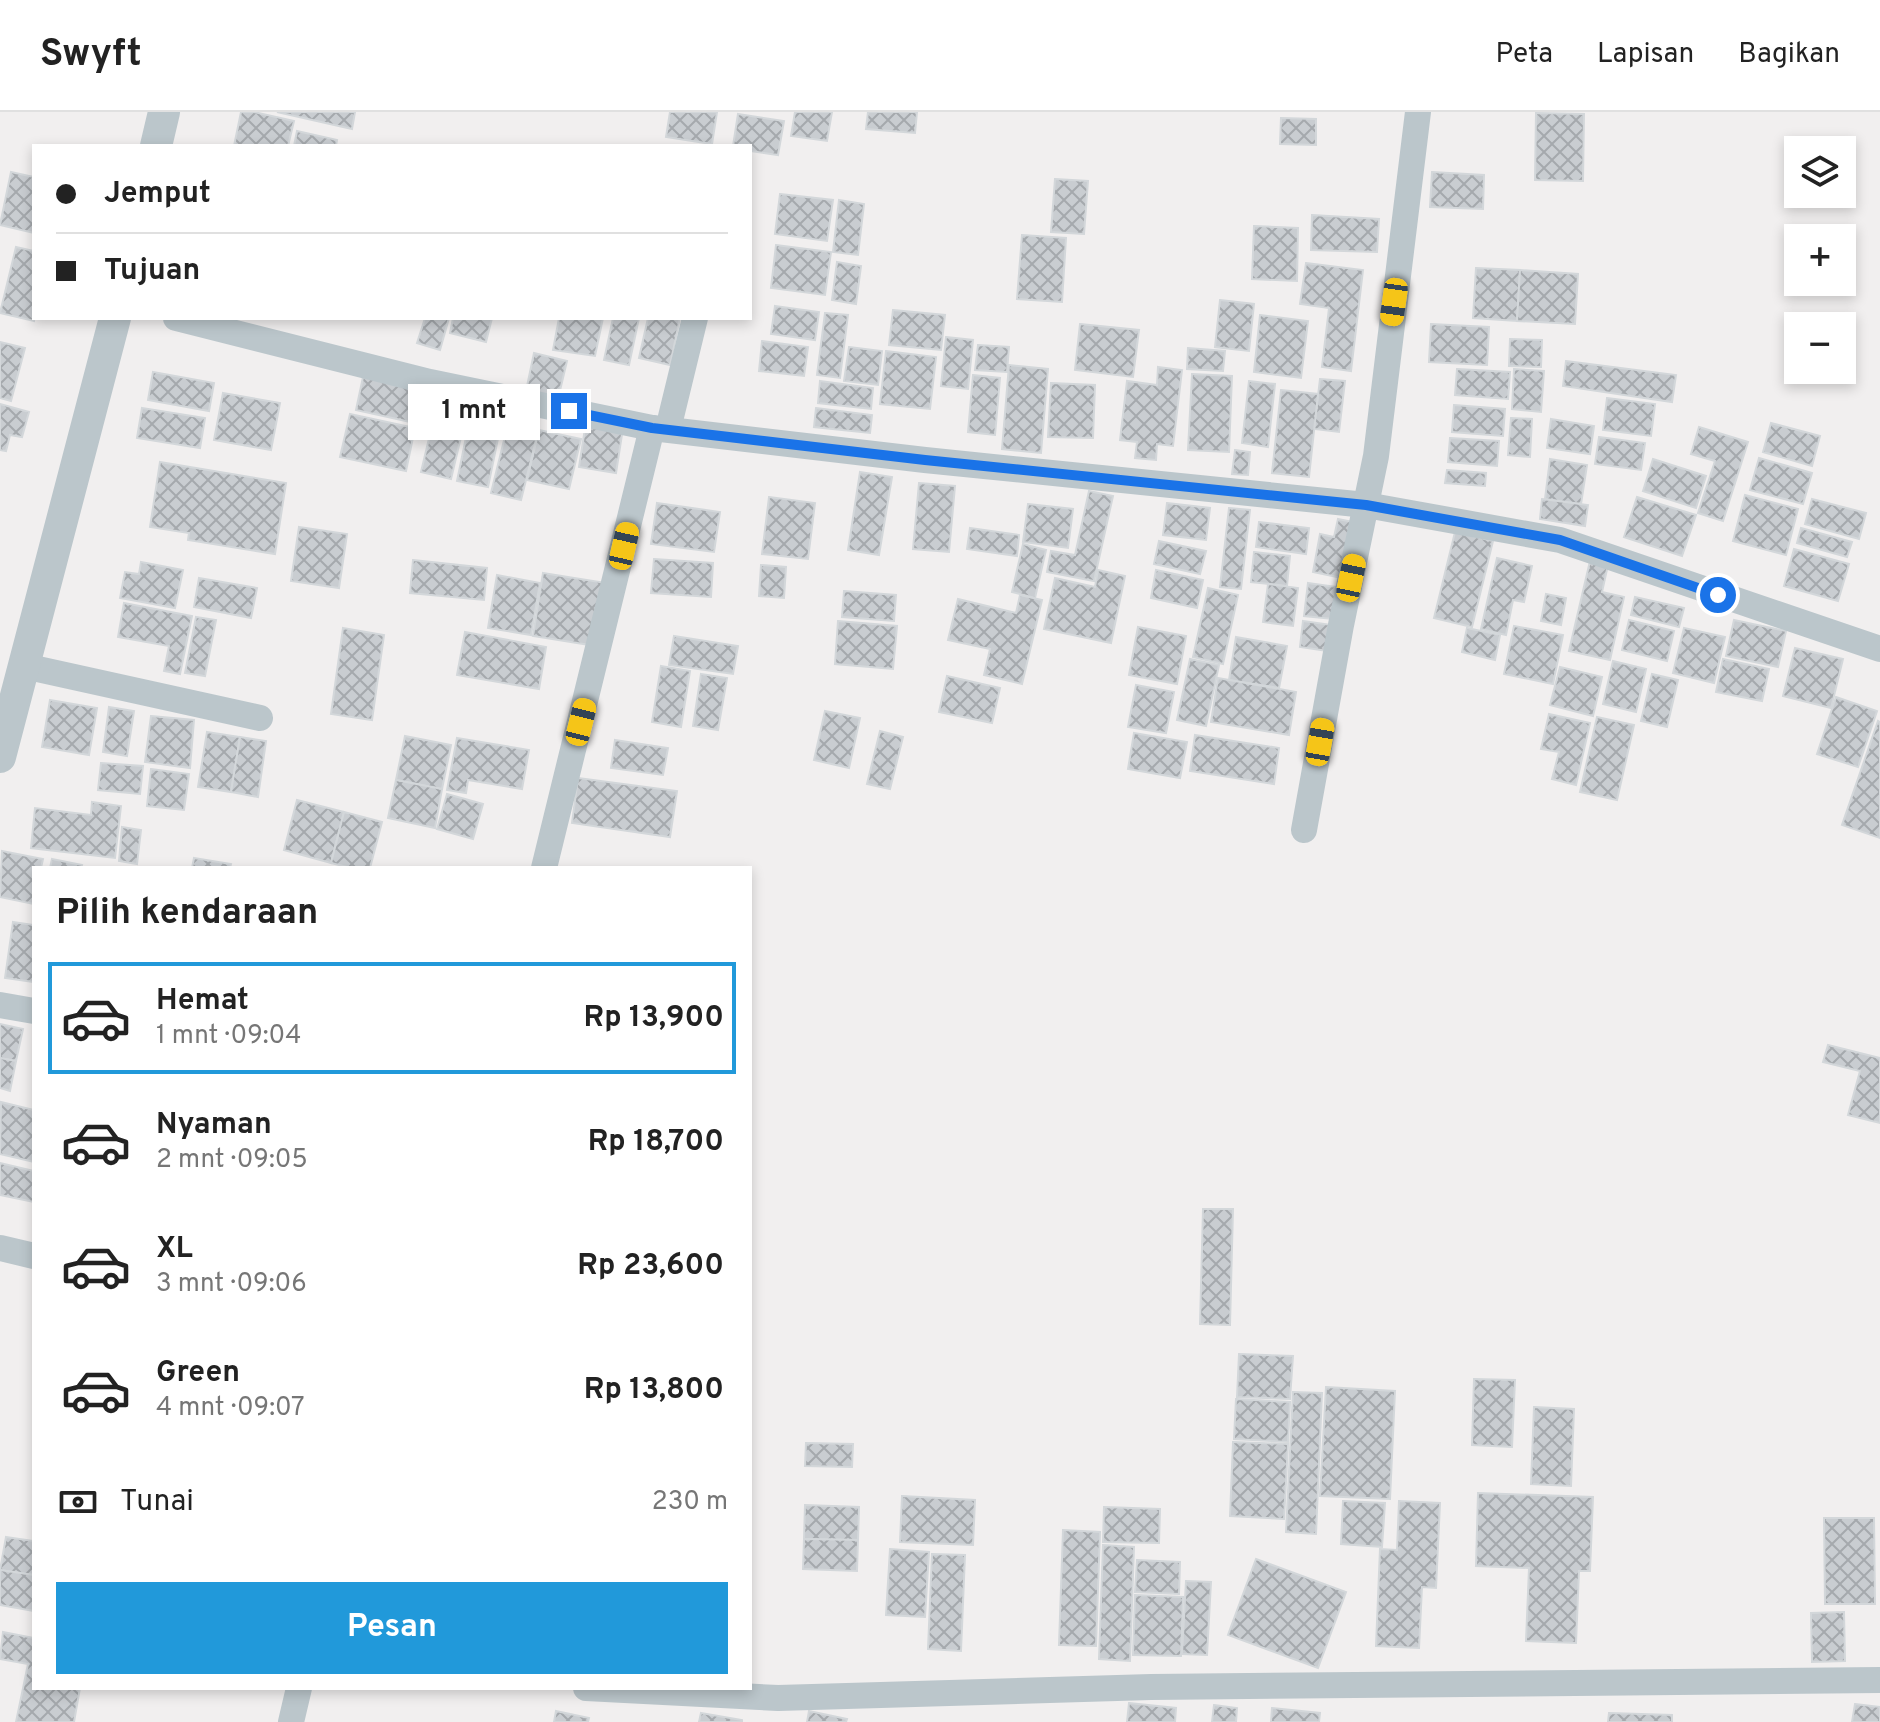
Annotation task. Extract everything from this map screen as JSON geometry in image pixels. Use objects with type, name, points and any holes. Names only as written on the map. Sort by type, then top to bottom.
[{"type":"street","points":[[156,144],[164,112]]},
{"type":"street","points":[[1304,830],[1341,625],[1376,456],[1418,112]]},
{"type":"street","points":[[0,757],[114,320]]},
{"type":"street","points":[[184,320],[430,382],[660,429],[1366,505],[1560,540],[1880,649]]},
{"type":"street","points":[[545,866],[660,429],[694,320]]},
{"type":"street","points":[[24,666],[260,718]]},
{"type":"street","points":[[0,1005],[32,1011]]},
{"type":"street","points":[[0,1248],[32,1256]]},
{"type":"street","points":[[624,1690],[778,1698],[1151,1687],[1880,1680]]},
{"type":"street","points":[[291,1722],[299,1690]]},
{"type":"building","points":[[241,112],[294,121],[288,144],[234,144]]},
{"type":"building","points":[[277,112],[355,112],[352,129]]},
{"type":"building","points":[[670,112],[717,112],[712,144],[666,137]]},
{"type":"building","points":[[795,112],[832,112],[827,141],[791,136]]},
{"type":"building","points":[[868,112],[917,112],[915,133],[866,129]]},
{"type":"building","points":[[1536,113],[1584,114],[1583,181],[1535,180]]},
{"type":"building","points":[[738,114],[784,121],[778,155],[752,151],[752,144],[733,144]]},
{"type":"building","points":[[1281,118],[1316,119],[1316,145],[1280,144]]},
{"type":"building","points":[[297,131],[337,140],[336,144],[294,144]]},
{"type":"building","points":[[11,172],[32,177],[32,233],[0,225]]},
{"type":"building","points":[[1432,172],[1484,175],[1483,209],[1430,207]]},
{"type":"building","points":[[1055,179],[1088,181],[1084,234],[1051,232]]},
{"type":"building","points":[[780,194],[833,200],[827,241],[775,234]]},
{"type":"building","points":[[839,200],[864,204],[858,255],[833,252]]},
{"type":"building","points":[[1312,215],[1379,219],[1377,252],[1311,250]]},
{"type":"building","points":[[1254,226],[1298,228],[1297,281],[1252,279]]},
{"type":"building","points":[[1022,235],[1066,238],[1062,302],[1017,299]]},
{"type":"building","points":[[776,245],[831,252],[825,295],[771,288]]},
{"type":"building","points":[[16,247],[32,251],[34,321],[0,313]]},
{"type":"building","points":[[837,262],[861,266],[856,304],[832,300]]},
{"type":"building","points":[[1306,263],[1363,270],[1351,371],[1322,367],[1329,308],[1300,304]]},
{"type":"building","points":[[1476,268],[1520,270],[1517,321],[1473,318]]},
{"type":"building","points":[[1520,270],[1578,274],[1575,324],[1517,321]]},
{"type":"building","points":[[1220,300],[1254,304],[1249,351],[1215,347]]},
{"type":"building","points":[[775,306],[819,312],[815,340],[771,334]]},
{"type":"building","points":[[893,310],[945,315],[941,350],[889,345]]},
{"type":"building","points":[[825,313],[848,315],[840,378],[817,375]]},
{"type":"building","points":[[1260,315],[1308,321],[1301,378],[1254,372]]},
{"type":"building","points":[[424,320],[448,320],[440,350],[417,343]]},
{"type":"building","points":[[453,320],[492,320],[486,342],[450,333]]},
{"type":"building","points":[[559,320],[603,320],[595,356],[553,350]]},
{"type":"building","points":[[613,320],[639,320],[629,365],[604,360]]},
{"type":"building","points":[[648,320],[680,320],[670,365],[639,358]]},
{"type":"building","points":[[1080,324],[1139,330],[1133,377],[1075,370]]},
{"type":"building","points":[[1431,324],[1489,327],[1487,365],[1429,362]]},
{"type":"building","points":[[946,337],[973,340],[968,389],[941,386]]},
{"type":"building","points":[[1510,339],[1542,340],[1541,367],[1509,366]]},
{"type":"building","points":[[762,341],[808,347],[804,376],[759,371]]},
{"type":"building","points":[[0,342],[25,348],[11,401],[0,398]]},
{"type":"building","points":[[978,345],[1009,347],[1007,372],[975,370]]},
{"type":"building","points":[[849,347],[882,351],[878,385],[844,381]]},
{"type":"building","points":[[1188,348],[1225,351],[1223,371],[1187,369]]},
{"type":"building","points":[[886,351],[936,357],[930,409],[880,404]]},
{"type":"building","points":[[534,353],[567,361],[558,399],[526,391]]},
{"type":"building","points":[[1566,361],[1676,375],[1672,402],[1563,386]]},
{"type":"building","points":[[1009,365],[1048,369],[1041,453],[1002,449]]},
{"type":"building","points":[[1158,367],[1182,370],[1173,446],[1157,444],[1156,460],[1135,458],[1137,442],[1120,440],[1127,381],[1157,385]]},
{"type":"building","points":[[1457,369],[1510,372],[1508,399],[1455,395]]},
{"type":"building","points":[[1514,369],[1544,371],[1541,412],[1512,409]]},
{"type":"building","points":[[153,372],[214,383],[209,411],[148,400]]},
{"type":"building","points":[[1192,374],[1232,376],[1229,452],[1188,450]]},
{"type":"building","points":[[973,375],[1000,378],[995,435],[968,432]]},
{"type":"building","points":[[363,377],[422,389],[415,423],[356,410]]},
{"type":"building","points":[[1320,379],[1345,381],[1339,432],[1314,429]]},
{"type":"building","points":[[820,381],[873,388],[871,409],[818,403]]},
{"type":"building","points":[[1249,381],[1275,384],[1268,447],[1242,443]]},
{"type":"building","points":[[1051,383],[1095,385],[1093,438],[1048,437]]},
{"type":"building","points":[[1281,390],[1318,394],[1309,477],[1272,473]]},
{"type":"building","points":[[223,393],[280,403],[271,450],[214,440]]},
{"type":"building","points":[[1607,398],[1655,404],[1651,436],[1603,430]]},
{"type":"building","points":[[0,404],[29,412],[22,437],[10,435],[6,451],[0,450]]},
{"type":"building","points":[[1454,405],[1505,409],[1503,436],[1452,432]]},
{"type":"building","points":[[142,408],[205,418],[200,448],[137,438]]},
{"type":"building","points":[[816,408],[872,415],[870,433],[814,427]]},
{"type":"building","points":[[436,409],[466,416],[451,479],[421,472]]},
{"type":"building","points":[[471,413],[502,419],[488,487],[457,481]]},
{"type":"building","points":[[350,414],[415,428],[406,471],[340,457]]},
{"type":"building","points":[[1511,418],[1532,419],[1530,457],[1508,455]]},
{"type":"building","points":[[1551,419],[1594,426],[1590,454],[1547,448]]},
{"type":"building","points":[[586,422],[623,428],[616,473],[579,467]]},
{"type":"building","points":[[1771,423],[1820,436],[1812,466],[1763,452]]},
{"type":"building","points":[[1699,427],[1748,442],[1723,521],[1698,513],[1715,461],[1691,454]]},
{"type":"building","points":[[539,430],[581,439],[569,489],[527,480]]},
{"type":"building","points":[[506,432],[536,440],[521,500],[491,493]]},
{"type":"building","points":[[1599,437],[1645,443],[1641,470],[1595,464]]},
{"type":"building","points":[[1450,438],[1499,441],[1497,466],[1448,462]]},
{"type":"building","points":[[1235,450],[1250,452],[1248,475],[1232,474]]},
{"type":"building","points":[[1759,458],[1812,473],[1803,504],[1750,490]]},
{"type":"building","points":[[1550,459],[1587,465],[1581,504],[1545,499]]},
{"type":"building","points":[[1653,459],[1706,476],[1696,508],[1643,491]]},
{"type":"building","points":[[160,462],[286,483],[275,554],[188,540],[189,533],[150,527]]},
{"type":"building","points":[[1447,470],[1486,473],[1485,486],[1445,483]]},
{"type":"building","points":[[860,472],[892,477],[879,555],[848,550]]},
{"type":"building","points":[[919,483],[955,486],[949,552],[913,549]]},
{"type":"building","points":[[1089,491],[1113,496],[1094,581],[1047,572],[1051,551],[1075,555]]},
{"type":"building","points":[[1745,495],[1798,509],[1786,555],[1733,541]]},
{"type":"building","points":[[769,497],[815,503],[808,559],[762,554]]},
{"type":"building","points":[[1637,497],[1696,515],[1682,556],[1624,537]]},
{"type":"building","points":[[1542,499],[1588,505],[1585,526],[1540,519]]},
{"type":"building","points":[[1812,499],[1866,513],[1859,539],[1805,524]]},
{"type":"building","points":[[657,503],[720,512],[714,552],[651,544]]},
{"type":"building","points":[[1167,503],[1210,508],[1206,540],[1163,535]]},
{"type":"building","points":[[1028,504],[1073,509],[1068,548],[1023,542]]},
{"type":"building","points":[[1229,508],[1250,510],[1241,589],[1220,587]]},
{"type":"building","points":[[1338,519],[1353,522],[1342,578],[1313,572],[1320,534],[1334,537]]},
{"type":"building","points":[[1259,522],[1309,528],[1306,554],[1256,547]]},
{"type":"building","points":[[299,527],[347,534],[339,588],[291,581]]},
{"type":"building","points":[[970,528],[1019,535],[1017,556],[967,549]]},
{"type":"building","points":[[1801,528],[1852,542],[1847,557],[1797,543]]},
{"type":"building","points":[[1455,532],[1493,541],[1472,627],[1434,618]]},
{"type":"building","points":[[1159,541],[1206,551],[1200,574],[1154,564]]},
{"type":"building","points":[[1023,544],[1046,550],[1035,598],[1012,592]]},
{"type":"building","points":[[1794,549],[1849,564],[1838,601],[1784,586]]},
{"type":"building","points":[[1254,552],[1290,556],[1287,586],[1251,582]]},
{"type":"building","points":[[1497,558],[1532,566],[1524,602],[1513,600],[1506,635],[1481,629]]},
{"type":"building","points":[[654,559],[713,563],[711,597],[651,593]]},
{"type":"building","points":[[413,560],[487,568],[484,600],[410,593]]},
{"type":"building","points":[[1590,561],[1608,565],[1602,592],[1624,597],[1610,660],[1569,651]]},
{"type":"building","points":[[141,562],[183,570],[175,608],[120,598],[125,572],[139,574]]},
{"type":"building","points":[[761,565],[786,567],[784,598],[759,596]]},
{"type":"building","points":[[1098,570],[1125,576],[1111,643],[1044,629],[1055,578],[1095,587]]},
{"type":"building","points":[[1156,570],[1203,580],[1197,608],[1151,598]]},
{"type":"building","points":[[543,573],[606,583],[596,646],[533,636]]},
{"type":"building","points":[[497,575],[540,583],[531,635],[488,628]]},
{"type":"building","points":[[199,578],[257,588],[251,618],[194,607]]},
{"type":"building","points":[[1308,583],[1337,587],[1333,619],[1304,616]]},
{"type":"building","points":[[1268,584],[1298,588],[1293,626],[1263,622]]},
{"type":"building","points":[[1208,588],[1238,595],[1223,664],[1193,657]]},
{"type":"building","points":[[844,591],[896,595],[894,621],[842,617]]},
{"type":"building","points":[[1546,594],[1566,598],[1561,625],[1541,621]]},
{"type":"building","points":[[1020,595],[1042,600],[1022,684],[984,675],[990,649],[948,640],[958,599],[1016,613]]},
{"type":"building","points":[[1635,597],[1684,608],[1679,627],[1631,615]]},
{"type":"building","points":[[124,603],[192,616],[180,674],[164,671],[169,646],[118,637]]},
{"type":"building","points":[[196,617],[216,620],[205,676],[185,673]]},
{"type":"building","points":[[1629,620],[1674,631],[1667,661],[1622,650]]},
{"type":"building","points":[[1734,620],[1786,631],[1778,667],[1726,656]]},
{"type":"building","points":[[838,621],[897,626],[893,669],[835,664]]},
{"type":"building","points":[[1303,621],[1332,625],[1328,651],[1300,647]]},
{"type":"building","points":[[1514,626],[1563,635],[1553,684],[1504,674]]},
{"type":"building","points":[[1138,627],[1186,636],[1177,684],[1129,675]]},
{"type":"building","points":[[343,628],[384,635],[372,720],[331,714]]},
{"type":"building","points":[[1467,628],[1500,635],[1495,660],[1462,652]]},
{"type":"building","points":[[1684,628],[1725,637],[1714,683],[1673,673]]},
{"type":"building","points":[[465,632],[546,647],[539,689],[457,675]]},
{"type":"building","points":[[674,636],[738,646],[733,674],[669,665]]},
{"type":"building","points":[[1236,637],[1287,646],[1279,688],[1229,680]]},
{"type":"building","points":[[1795,648],[1843,659],[1831,708],[1783,696]]},
{"type":"building","points":[[1190,659],[1219,665],[1206,726],[1177,720]]},
{"type":"building","points":[[1723,659],[1769,669],[1762,701],[1716,692]]},
{"type":"building","points":[[1613,661],[1646,669],[1636,712],[1603,704]]},
{"type":"building","points":[[661,666],[690,671],[681,727],[652,722]]},
{"type":"building","points":[[1560,667],[1602,677],[1593,716],[1550,705]]},
{"type":"building","points":[[701,674],[727,678],[718,730],[693,726]]},
{"type":"building","points":[[1652,674],[1678,680],[1667,727],[1641,721]]},
{"type":"building","points":[[947,676],[1000,688],[992,723],[939,712]]},
{"type":"building","points":[[1218,678],[1296,692],[1289,735],[1211,722]]},
{"type":"building","points":[[1136,685],[1174,692],[1166,733],[1128,727]]},
{"type":"building","points":[[1836,697],[1877,711],[1858,767],[1817,754]]},
{"type":"building","points":[[50,700],[97,708],[89,755],[42,747]]},
{"type":"building","points":[[109,707],[134,711],[127,756],[103,752]]},
{"type":"building","points":[[825,711],[860,718],[849,768],[814,760]]},
{"type":"building","points":[[1549,714],[1590,723],[1576,785],[1552,779],[1559,752],[1541,749]]},
{"type":"building","points":[[151,716],[194,720],[190,768],[145,762]]},
{"type":"building","points":[[1597,717],[1634,725],[1617,800],[1580,792]]},
{"type":"building","points":[[1880,722],[1880,838],[1842,825]]},
{"type":"building","points":[[880,731],[903,737],[890,789],[867,784]]},
{"type":"building","points":[[207,732],[240,737],[231,792],[198,787]]},
{"type":"building","points":[[1134,733],[1187,742],[1180,778],[1128,769]]},
{"type":"building","points":[[1195,735],[1279,748],[1274,784],[1190,771]]},
{"type":"building","points":[[405,736],[451,745],[442,789],[396,780]]},
{"type":"building","points":[[240,737],[266,741],[258,797],[231,792]]},
{"type":"building","points":[[457,738],[529,750],[522,789],[468,780],[466,793],[447,790]]},
{"type":"building","points":[[615,740],[668,748],[663,775],[611,768]]},
{"type":"building","points":[[101,763],[143,766],[140,794],[98,790]]},
{"type":"building","points":[[151,769],[189,774],[184,810],[147,806]]},
{"type":"building","points":[[578,778],[677,791],[670,837],[572,823]]},
{"type":"building","points":[[396,780],[442,789],[435,828],[388,818]]},
{"type":"building","points":[[447,794],[483,804],[473,839],[437,829]]},
{"type":"building","points":[[297,800],[344,812],[331,863],[284,850]]},
{"type":"building","points":[[92,802],[121,806],[115,858],[31,848],[35,808],[91,815]]},
{"type":"building","points":[[344,812],[382,822],[371,866],[331,863]]},
{"type":"building","points":[[122,827],[141,830],[137,864],[119,861]]},
{"type":"building","points":[[2,851],[43,859],[41,866],[32,866],[32,904],[0,897]]},
{"type":"building","points":[[194,858],[231,864],[230,866],[192,866]]},
{"type":"building","points":[[52,859],[82,865],[82,866],[50,866]]},
{"type":"building","points":[[13,922],[32,925],[32,982],[5,978]]},
{"type":"building","points":[[0,1024],[23,1029],[16,1061],[0,1058]]},
{"type":"building","points":[[1828,1045],[1880,1058],[1880,1123],[1848,1115],[1860,1071],[1823,1062]]},
{"type":"building","points":[[0,1058],[16,1061],[10,1091],[0,1088]]},
{"type":"building","points":[[1,1102],[32,1110],[32,1162],[0,1154]]},
{"type":"building","points":[[0,1163],[32,1171],[32,1202],[0,1195]]},
{"type":"building","points":[[1203,1209],[1233,1209],[1230,1325],[1200,1324]]},
{"type":"building","points":[[1239,1354],[1293,1356],[1290,1399],[1237,1397]]},
{"type":"building","points":[[1474,1379],[1515,1380],[1512,1447],[1472,1445]]},
{"type":"building","points":[[1326,1387],[1395,1391],[1390,1499],[1320,1496]]},
{"type":"building","points":[[1293,1392],[1322,1393],[1316,1534],[1286,1532]]},
{"type":"building","points":[[1236,1399],[1290,1402],[1288,1442],[1234,1439]]},
{"type":"building","points":[[1534,1407],[1574,1409],[1571,1486],[1531,1484]]},
{"type":"building","points":[[1233,1442],[1288,1444],[1284,1519],[1230,1516]]},
{"type":"building","points":[[806,1443],[853,1444],[852,1467],[805,1466]]},
{"type":"building","points":[[1478,1493],[1593,1497],[1590,1571],[1579,1571],[1576,1643],[1526,1641],[1529,1568],[1476,1566]]},
{"type":"building","points":[[902,1496],[975,1500],[973,1545],[900,1542]]},
{"type":"building","points":[[1343,1501],[1385,1503],[1382,1547],[1341,1544]]},
{"type":"building","points":[[1399,1501],[1440,1503],[1436,1588],[1422,1587],[1419,1648],[1376,1646],[1380,1549],[1397,1550]]},
{"type":"building","points":[[805,1505],[859,1507],[858,1540],[804,1539]]},
{"type":"building","points":[[1104,1507],[1160,1509],[1159,1543],[1103,1542]]},
{"type":"building","points":[[1824,1518],[1874,1518],[1875,1604],[1825,1604]]},
{"type":"building","points":[[1063,1530],[1100,1532],[1096,1646],[1059,1645]]},
{"type":"building","points":[[6,1537],[32,1541],[32,1575],[0,1570]]},
{"type":"building","points":[[804,1539],[858,1540],[857,1571],[803,1569]]},
{"type":"building","points":[[1103,1545],[1134,1547],[1130,1661],[1099,1659]]},
{"type":"building","points":[[890,1549],[929,1552],[925,1617],[886,1615]]},
{"type":"building","points":[[932,1554],[965,1555],[961,1651],[928,1649]]},
{"type":"building","points":[[1256,1559],[1346,1592],[1318,1668],[1228,1635]]},
{"type":"building","points":[[1137,1560],[1180,1562],[1179,1594],[1135,1592]]},
{"type":"building","points":[[0,1570],[32,1575],[32,1611],[0,1605]]},
{"type":"building","points":[[1186,1581],[1211,1582],[1207,1655],[1182,1654]]},
{"type":"building","points":[[1135,1595],[1183,1597],[1181,1656],[1133,1655]]},
{"type":"building","points":[[1844,1612],[1845,1661],[1812,1662],[1811,1613]]},
{"type":"building","points":[[3,1632],[32,1638],[32,1690],[80,1690],[74,1722],[16,1722],[28,1664],[0,1659]]},
{"type":"building","points":[[1129,1703],[1176,1708],[1175,1722],[1127,1722]]},
{"type":"building","points":[[1855,1704],[1880,1707],[1880,1722],[1852,1722]]},
{"type":"building","points":[[1214,1705],[1237,1708],[1236,1722],[1212,1722]]},
{"type":"building","points":[[1272,1708],[1320,1713],[1319,1722],[1271,1722]]},
{"type":"building","points":[[556,1711],[589,1718],[588,1722],[554,1722]]},
{"type":"building","points":[[809,1711],[847,1719],[846,1722],[807,1722]]},
{"type":"building","points":[[701,1713],[742,1720],[742,1722],[699,1722]]},
{"type":"building","points":[[1609,1713],[1672,1715],[1672,1722],[1608,1722]]},
{"type":"route","points":[[569,411],[652,428],[925,460],[1366,505],[1560,540],[1718,595]]}]
